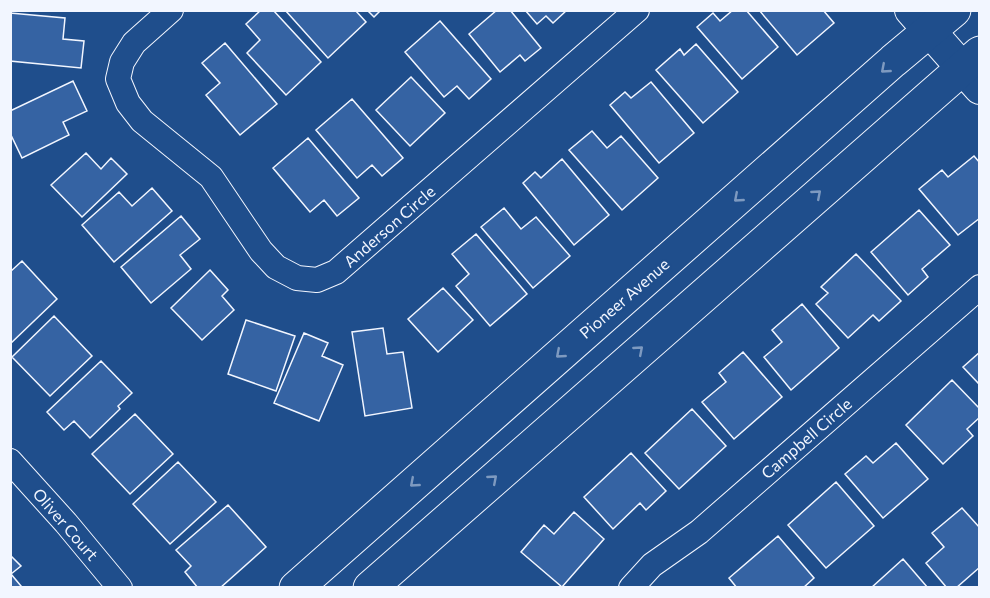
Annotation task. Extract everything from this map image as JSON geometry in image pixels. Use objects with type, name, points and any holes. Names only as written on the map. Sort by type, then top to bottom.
[{"type":"main road","name":"Pioneer Avenue","points":[[296,588],[893,61],[920,21],[954,10]]},
{"type":"main road","points":[[370,588],[855,160],[973,70]]},
{"type":"street","name":"Anderson Circle","points":[[171,10],[134,43],[123,62],[118,79],[128,103],[142,121],[211,177],[261,251],[276,267],[297,278],[317,280],[336,272],[637,10]]},
{"type":"street","points":[[920,21],[973,70]]},
{"type":"street","name":"Campbell Circle","points":[[631,588],[652,565],[699,532],[980,287]]},
{"type":"street","name":"Oliver Court","points":[[10,461],[120,588]]},
{"type":"building","points":[[261,10],[273,10],[321,62],[286,95],[247,53],[260,40],[246,24]]},
{"type":"building","points":[[285,10],[355,10],[366,22],[328,58]]},
{"type":"building","points":[[367,10],[381,10],[374,17]]},
{"type":"building","points":[[497,10],[510,10],[541,48],[525,61],[520,55],[500,72],[469,34]]},
{"type":"building","points":[[525,10],[567,10],[553,23],[546,16],[537,24]]},
{"type":"building","points":[[733,10],[746,10],[778,47],[742,79],[697,27],[713,13],[720,21]]},
{"type":"building","points":[[759,10],[823,10],[834,23],[797,55]]},
{"type":"building","points":[[10,13],[65,18],[63,39],[84,41],[81,68],[10,61]]},
{"type":"building","points":[[440,21],[491,79],[469,99],[457,86],[444,97],[405,52]]},
{"type":"building","points":[[225,43],[277,104],[240,135],[206,95],[220,83],[202,63]]},
{"type":"building","points":[[696,44],[738,92],[703,123],[656,70],[680,49],[684,55]]},
{"type":"building","points":[[411,77],[445,113],[410,146],[376,110]]},
{"type":"building","points":[[73,81],[87,111],[63,122],[69,135],[22,158],[10,133],[10,111]]},
{"type":"building","points":[[651,82],[694,133],[659,163],[610,105],[625,92],[631,98]]},
{"type":"building","points":[[352,99],[403,158],[382,176],[372,165],[357,178],[316,130]]},
{"type":"building","points":[[592,131],[607,148],[621,136],[658,178],[622,210],[569,150]]},
{"type":"building","points":[[308,138],[359,198],[337,216],[324,200],[310,212],[273,168]]},
{"type":"building","points":[[86,153],[101,169],[111,158],[127,174],[82,217],[51,185]]},
{"type":"building","points":[[974,156],[980,163],[980,218],[958,235],[919,189],[942,170],[948,177]]},
{"type":"building","points":[[562,159],[609,215],[574,245],[523,183],[535,172],[541,178]]},
{"type":"building","points":[[152,188],[172,211],[114,262],[82,225],[119,192],[132,206]]},
{"type":"building","points":[[504,208],[521,229],[536,217],[570,256],[533,288],[481,227]]},
{"type":"building","points":[[919,210],[950,245],[922,269],[928,277],[908,295],[871,252]]},
{"type":"building","points":[[181,216],[200,239],[180,255],[191,269],[151,303],[121,267]]},
{"type":"building","points":[[476,234],[527,294],[490,326],[456,286],[469,274],[452,254]]},
{"type":"building","points":[[856,254],[901,301],[879,321],[873,315],[848,338],[816,304],[828,293],[821,287]]},
{"type":"building","points":[[22,261],[57,299],[10,344],[10,272]]},
{"type":"building","points":[[210,270],[228,290],[222,296],[234,310],[202,340],[171,308]]},
{"type":"building","points":[[443,288],[473,320],[438,352],[408,319]]},
{"type":"building","points":[[802,304],[839,348],[791,390],[764,357],[782,342],[772,330]]},
{"type":"building","points":[[54,316],[92,356],[50,396],[12,357]]},
{"type":"building","points":[[246,320],[295,336],[276,391],[228,374]]},
{"type":"building","points":[[383,328],[387,354],[403,352],[412,408],[365,416],[352,332]]},
{"type":"building","points":[[304,333],[328,343],[322,356],[343,365],[319,421],[274,403]]},
{"type":"building","points":[[743,352],[782,397],[734,439],[702,402],[726,382],[719,373]]},
{"type":"building","points":[[980,352],[980,385],[963,367]]},
{"type":"building","points":[[101,361],[132,393],[118,406],[120,409],[90,438],[74,421],[64,430],[47,412]]},
{"type":"building","points":[[952,380],[980,409],[980,417],[967,429],[973,436],[943,464],[906,425]]},
{"type":"building","points":[[692,409],[726,446],[679,489],[645,453]]},
{"type":"building","points":[[135,414],[173,454],[130,494],[92,454]]},
{"type":"building","points":[[896,443],[928,479],[883,518],[845,474],[866,456],[873,463]]},
{"type":"building","points":[[631,453],[666,491],[646,510],[640,503],[613,529],[584,497]]},
{"type":"building","points":[[178,462],[216,502],[170,544],[133,504]]},
{"type":"building","points":[[836,482],[874,526],[826,568],[788,525]]},
{"type":"building","points":[[228,505],[266,547],[220,588],[198,588],[185,572],[191,566],[176,550]]},
{"type":"building","points":[[962,508],[980,528],[980,567],[956,588],[947,588],[926,563],[944,547],[932,533]]},
{"type":"building","points":[[574,512],[604,539],[562,587],[521,552],[544,525],[554,534]]},
{"type":"building","points":[[778,536],[814,578],[803,588],[737,588],[729,578]]},
{"type":"building","points":[[10,555],[21,566],[11,574],[21,586],[19,588],[10,588]]},
{"type":"building","points":[[903,559],[928,588],[871,588]]}]
